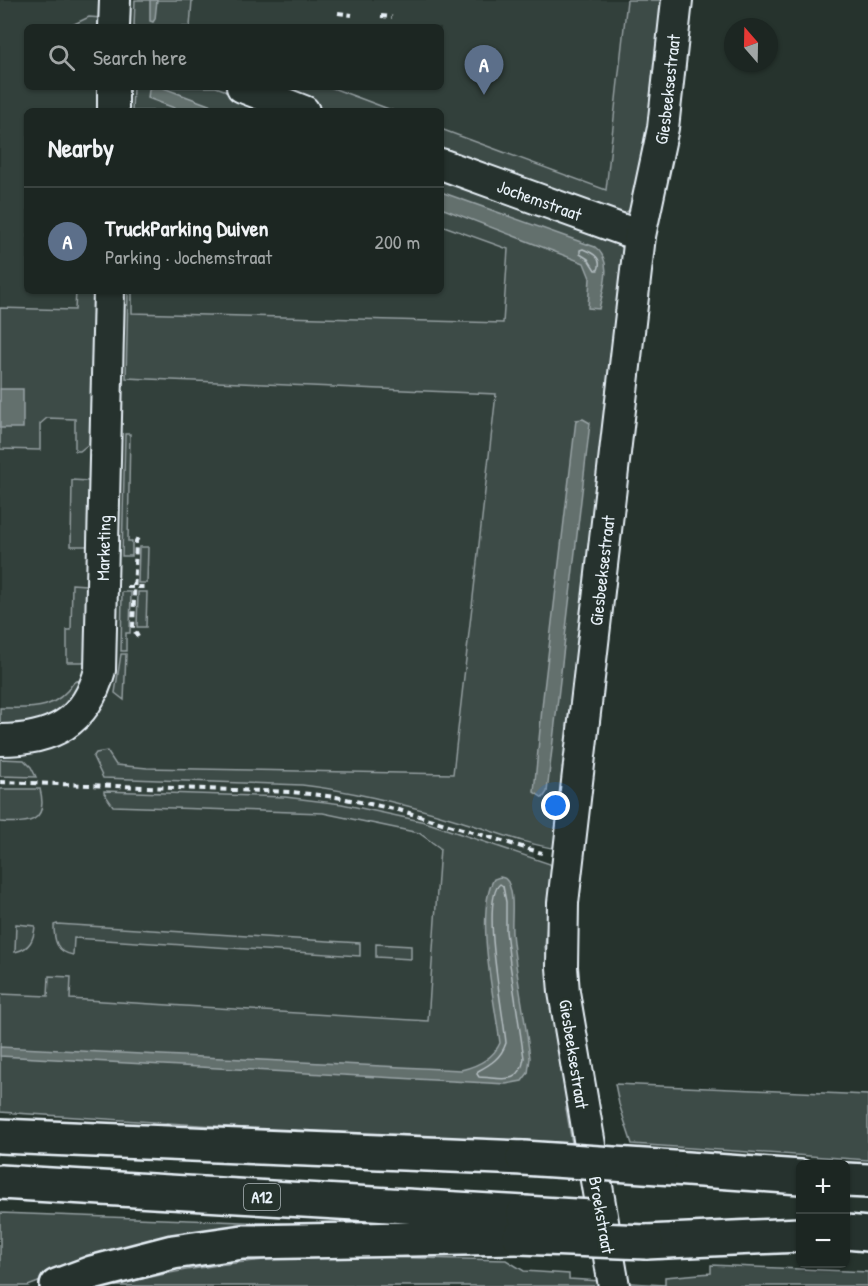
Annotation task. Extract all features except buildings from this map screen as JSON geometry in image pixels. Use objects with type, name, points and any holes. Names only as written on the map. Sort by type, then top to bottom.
[{"type":"highway","points":[[0,1136],[523,1158],[796,1177]]},
{"type":"highway","points":[[850,1180],[868,1181]]},
{"type":"highway","name":"A12","points":[[0,1182],[522,1225],[796,1235]]},
{"type":"highway","name":"A12","points":[[57,1286],[92,1273],[173,1252],[243,1242],[522,1225]]},
{"type":"highway","name":"A12","points":[[646,1231],[796,1230]]},
{"type":"street","points":[[114,24],[115,0]]},
{"type":"street","name":"Giesbeeksestraat","points":[[589,1144],[564,992],[563,903],[640,236],[663,128],[677,0]]},
{"type":"street","points":[[113,90],[113,108]]},
{"type":"street","points":[[250,90],[296,108]]},
{"type":"street","name":"Jochemstraat","points":[[444,165],[640,236]]},
{"type":"street","name":"Marketing","points":[[0,740],[38,737],[55,732],[84,707],[95,689],[100,670],[109,294]]},
{"type":"street","name":"Broekstraat","points":[[589,1144],[614,1286]]},
{"type":"path","points":[[338,13],[352,15]]},
{"type":"path","points":[[381,16],[392,17]]},
{"type":"path","points":[[138,637],[134,628],[134,618],[136,542],[139,536]]},
{"type":"path","points":[[0,782],[292,792],[336,796],[433,819],[568,860]]},
{"type":"shaded area","points":[[0,0],[627,0],[538,795],[517,1100],[0,1062]]},
{"type":"shaded area","points":[[135,0],[192,0],[190,24],[134,24]]},
{"type":"shaded area","points":[[627,0],[666,0],[653,115],[635,207],[618,217],[444,159],[444,130],[606,190]]},
{"type":"shaded area","points":[[89,17],[102,18],[102,24],[74,24]]},
{"type":"shaded area","points":[[133,90],[224,90],[274,108],[132,108]]},
{"type":"shaded area","points":[[264,90],[338,90],[386,108],[309,108]]},
{"type":"shaded area","points":[[444,171],[620,243],[624,251],[558,849],[521,841],[401,804],[322,788],[302,785],[103,778],[93,757],[96,753],[107,751],[116,765],[147,768],[453,774],[496,394],[126,378],[128,294],[132,294],[132,313],[503,323],[508,249],[444,226]]},
{"type":"shaded area","points":[[76,294],[97,294],[95,439],[80,451],[75,451],[75,419],[47,418],[40,424],[40,450],[0,449],[0,308],[75,310]]},
{"type":"shaded area","points":[[125,434],[130,434],[128,541],[132,541],[132,556],[122,556]]},
{"type":"shaded area","points":[[72,480],[88,481],[91,485],[92,543],[87,546],[71,546]]},
{"type":"shaded area","points":[[139,547],[148,547],[147,583],[138,583]]},
{"type":"shaded area","points":[[72,584],[89,587],[87,661],[82,662],[67,662],[67,630],[71,630]]},
{"type":"shaded area","points":[[122,592],[131,592],[130,633],[126,633],[126,651],[121,651]]},
{"type":"shaded area","points":[[138,592],[147,592],[146,627],[137,627]]},
{"type":"shaded area","points":[[121,654],[126,654],[124,700],[115,693]]},
{"type":"shaded area","points":[[82,680],[76,697],[52,718],[0,728],[0,708],[42,706],[58,699],[74,682]]},
{"type":"shaded area","points":[[0,759],[24,760],[36,777],[0,776]]},
{"type":"shaded area","points":[[0,789],[40,789],[42,801],[38,815],[27,822],[0,822]]},
{"type":"shaded area","points":[[104,791],[285,797],[342,804],[425,822],[550,864],[552,869],[545,947],[571,1106],[566,1108],[572,1143],[260,1129],[0,1112],[0,994],[48,996],[49,976],[71,977],[70,999],[428,1021],[440,848],[419,833],[323,813],[113,806]]},
{"type":"shaded area","points":[[16,924],[35,926],[30,943],[15,952]]},
{"type":"shaded area","points":[[54,925],[360,943],[360,956],[74,938],[73,955],[63,951],[57,944]]},
{"type":"shaded area","points":[[376,944],[411,946],[411,959],[376,957]]},
{"type":"shaded area","points":[[615,1084],[868,1095],[868,1160],[632,1144]]},
{"type":"shaded area","points":[[0,1213],[355,1226],[83,1265],[28,1286],[0,1286]]},
{"type":"shaded area","points":[[331,1256],[506,1260],[524,1271],[569,1274],[569,1279],[601,1281],[602,1286],[114,1286],[169,1273],[221,1265]]},
{"type":"shaded area","points":[[711,1265],[868,1272],[868,1286],[629,1286],[630,1283],[665,1285],[665,1277],[711,1273]]},
{"type":"water","points":[[150,0],[157,0],[153,22],[150,21]]},
{"type":"water","points":[[149,90],[169,90],[217,108],[174,108],[148,98]]},
{"type":"water","points":[[444,193],[595,247],[601,253],[606,267],[605,284],[599,309],[588,308],[590,278],[584,263],[444,209]]},
{"type":"water","points":[[0,389],[23,389],[23,428],[0,428]]},
{"type":"water","points":[[583,419],[590,423],[547,792],[543,798],[534,792],[543,698],[576,420]]},
{"type":"water","points":[[505,878],[508,882],[511,894],[512,933],[530,1058],[528,1073],[522,1081],[506,1084],[0,1056],[0,1047],[461,1070],[473,1066],[489,1058],[500,1043],[488,958],[486,913],[488,894],[494,879]]},
{"type":"place","name":"TruckParking Duiven","points":[[484,95]]}]
